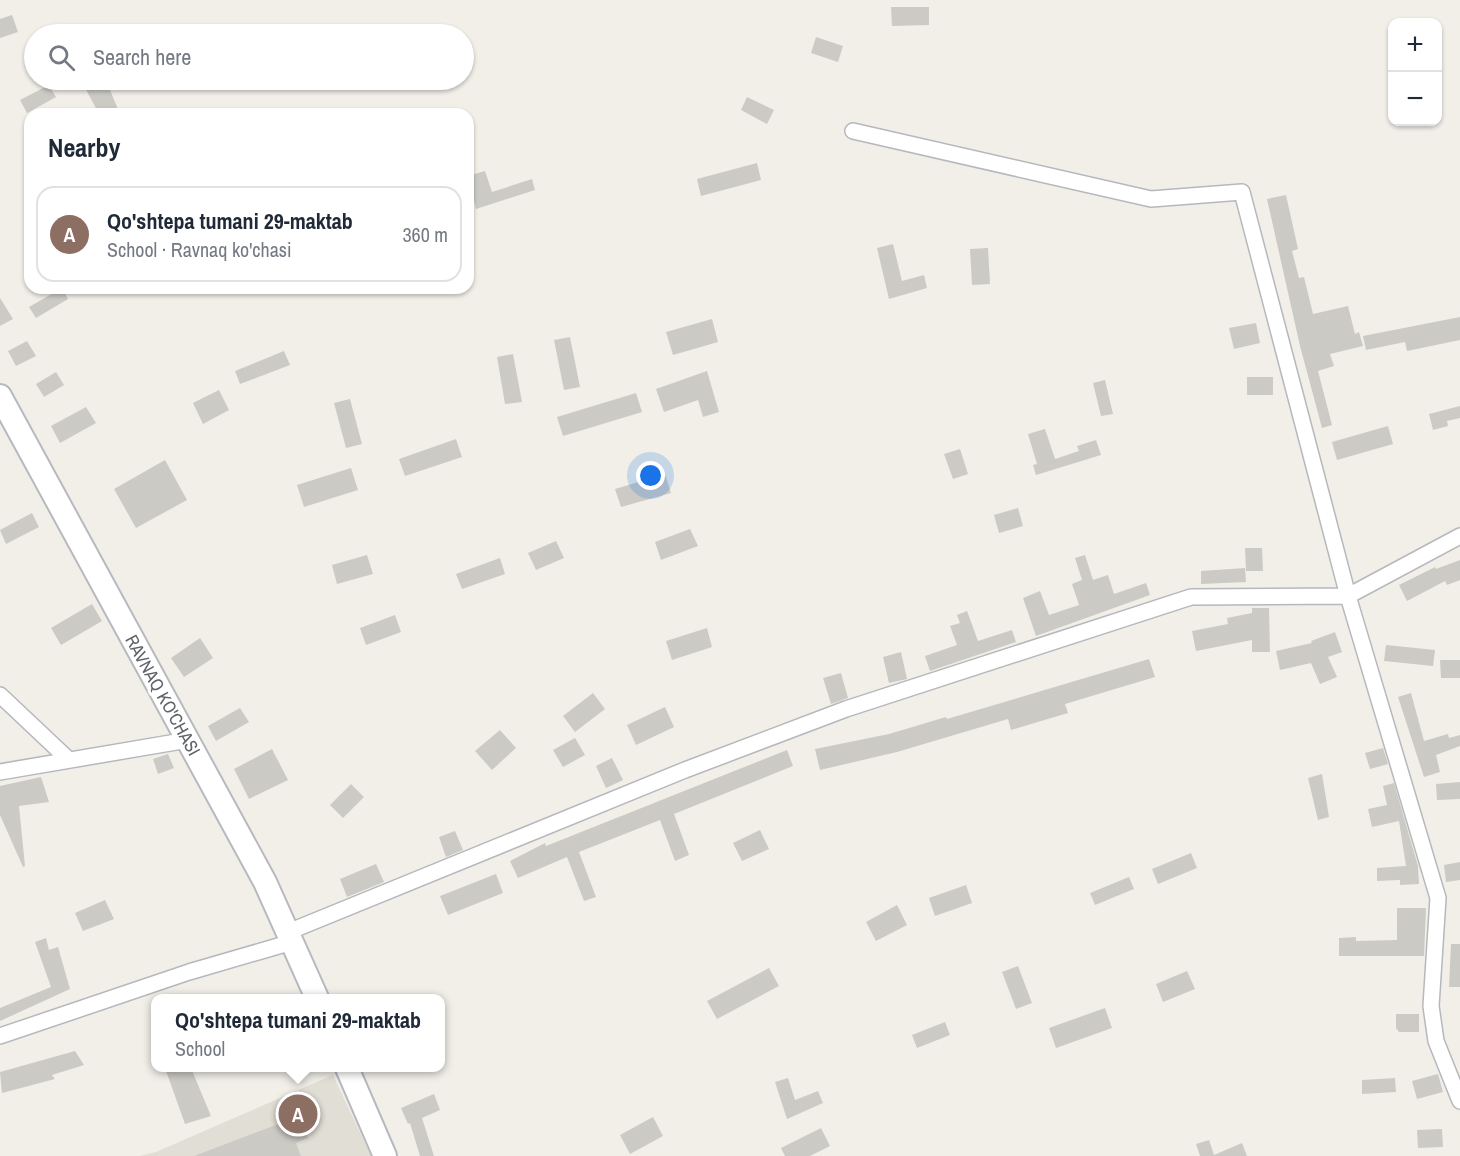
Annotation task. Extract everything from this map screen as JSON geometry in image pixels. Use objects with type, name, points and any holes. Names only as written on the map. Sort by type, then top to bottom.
[{"type":"street","points":[[853,131],[1151,199],[1242,192],[1348,596],[1438,898],[1431,1006],[1436,1041],[1460,1101]]},
{"type":"street","name":"RAVNAQ KO'CHASI","points":[[0,396],[265,882],[315,994]]},
{"type":"street","points":[[0,1036],[290,937],[631,792],[846,709],[1191,597],[1348,596],[1460,536]]},
{"type":"street","points":[[0,695],[69,760]]},
{"type":"street","points":[[0,772],[188,740]]},
{"type":"street","points":[[348,1072],[385,1156]]},
{"type":"shaded area","points":[[333,1075],[371,1156],[140,1156],[156,1152]]},
{"type":"building","points":[[891,7],[929,7],[929,25],[892,26]]},
{"type":"building","points":[[12,15],[18,32],[0,38],[0,19]]},
{"type":"building","points":[[816,37],[843,46],[838,62],[811,53]]},
{"type":"building","points":[[39,90],[52,90],[56,97],[36,108],[24,108],[20,100]]},
{"type":"building","points":[[86,90],[110,90],[118,108],[96,108]]},
{"type":"building","points":[[747,97],[774,110],[767,124],[741,110]]},
{"type":"building","points":[[757,163],[761,180],[701,196],[697,179]]},
{"type":"building","points":[[485,171],[492,192],[532,179],[535,190],[476,209],[474,174]]},
{"type":"building","points":[[1286,195],[1298,249],[1292,251],[1299,278],[1304,277],[1313,314],[1348,306],[1355,334],[1359,332],[1363,346],[1330,354],[1334,366],[1318,371],[1332,425],[1322,428],[1300,346],[1267,199]]},
{"type":"building","points":[[893,244],[902,281],[924,275],[927,288],[889,299],[877,248]]},
{"type":"building","points":[[988,248],[990,284],[972,285],[970,249]]},
{"type":"building","points":[[52,294],[65,294],[68,299],[36,318],[29,307]]},
{"type":"building","points":[[0,298],[13,319],[0,326]]},
{"type":"building","points":[[1460,317],[1460,340],[1407,351],[1405,342],[1366,350],[1363,336]]},
{"type":"building","points":[[712,319],[718,342],[673,355],[666,332]]},
{"type":"building","points":[[1256,323],[1260,343],[1234,349],[1229,328]]},
{"type":"building","points":[[570,337],[580,387],[564,390],[554,340]]},
{"type":"building","points":[[27,341],[36,356],[16,366],[8,351]]},
{"type":"building","points":[[284,351],[290,365],[240,384],[235,371]]},
{"type":"building","points":[[513,354],[522,402],[505,404],[497,357]]},
{"type":"building","points":[[707,371],[719,412],[703,417],[698,400],[664,412],[656,389]]},
{"type":"building","points":[[56,372],[64,385],[44,397],[36,384]]},
{"type":"building","points":[[1247,377],[1273,377],[1273,395],[1247,395]]},
{"type":"building","points":[[1105,380],[1113,414],[1101,416],[1093,383]]},
{"type":"building","points":[[219,390],[229,410],[203,424],[193,403]]},
{"type":"building","points":[[636,393],[642,412],[563,436],[557,417]]},
{"type":"building","points":[[350,399],[362,444],[346,448],[334,403]]},
{"type":"building","points":[[1460,406],[1460,418],[1447,421],[1448,426],[1433,430],[1429,414]]},
{"type":"building","points":[[86,407],[96,423],[60,443],[51,426]]},
{"type":"building","points":[[1388,426],[1393,444],[1337,460],[1332,442]]},
{"type":"building","points":[[1045,429],[1055,459],[1079,451],[1077,446],[1096,440],[1101,455],[1036,475],[1033,465],[1037,464],[1028,434]]},
{"type":"building","points":[[456,439],[462,457],[405,476],[399,459]]},
{"type":"building","points":[[960,449],[968,474],[953,479],[944,454]]},
{"type":"building","points":[[165,460],[187,500],[136,528],[114,489]]},
{"type":"building","points":[[351,468],[358,490],[304,507],[297,485]]},
{"type":"building","points":[[665,474],[671,493],[621,507],[615,489]]},
{"type":"building","points":[[1018,508],[1023,526],[999,533],[994,515]]},
{"type":"building","points":[[32,513],[39,527],[6,544],[0,530]]},
{"type":"building","points":[[690,529],[698,546],[661,560],[655,542]]},
{"type":"building","points":[[556,541],[564,558],[536,570],[528,553]]},
{"type":"building","points":[[1245,548],[1262,548],[1263,571],[1246,571]]},
{"type":"building","points":[[367,555],[373,574],[337,584],[332,565]]},
{"type":"building","points":[[1085,555],[1093,580],[1108,575],[1114,594],[1146,583],[1150,595],[1036,636],[1023,598],[1040,591],[1049,615],[1079,605],[1072,584],[1082,580],[1075,558]]},
{"type":"building","points":[[500,558],[505,574],[462,589],[456,574]]},
{"type":"building","points":[[1460,560],[1460,580],[1447,585],[1445,581],[1407,601],[1399,585],[1435,567],[1436,569]]},
{"type":"building","points":[[1245,568],[1246,582],[1201,584],[1201,571]]},
{"type":"building","points":[[92,604],[102,621],[61,645],[51,628]]},
{"type":"building","points":[[1252,608],[1269,608],[1270,652],[1252,652],[1252,640],[1196,651],[1192,631],[1228,624],[1227,618],[1252,613]]},
{"type":"building","points":[[967,611],[978,641],[1012,630],[1016,642],[930,671],[925,656],[957,645],[950,626],[960,623],[957,615]]},
{"type":"building","points":[[395,615],[401,632],[366,645],[360,628]]},
{"type":"building","points":[[707,628],[712,647],[672,660],[666,641]]},
{"type":"building","points":[[1335,632],[1342,652],[1328,657],[1337,677],[1320,684],[1311,663],[1280,670],[1276,651],[1312,643],[1311,641]]},
{"type":"building","points":[[200,638],[213,658],[184,677],[171,658]]},
{"type":"building","points":[[1386,645],[1435,650],[1433,666],[1384,661]]},
{"type":"building","points":[[901,652],[907,679],[889,683],[883,657]]},
{"type":"building","points":[[1149,659],[1155,677],[1065,704],[1068,713],[1011,730],[1008,719],[897,752],[820,770],[815,749],[889,734],[946,717],[947,719]]},
{"type":"building","points":[[1440,660],[1460,660],[1460,678],[1441,678]]},
{"type":"building","points":[[841,673],[848,698],[831,704],[823,678]]},
{"type":"building","points":[[593,693],[605,709],[575,732],[563,716]]},
{"type":"building","points":[[1411,693],[1424,741],[1448,734],[1449,738],[1460,735],[1460,746],[1436,755],[1440,772],[1424,777],[1398,697]]},
{"type":"building","points":[[665,707],[674,727],[636,745],[627,725]]},
{"type":"building","points":[[240,708],[249,722],[216,741],[208,726]]},
{"type":"building","points":[[500,730],[516,748],[492,770],[475,751]]},
{"type":"building","points":[[575,738],[585,755],[563,767],[553,750]]},
{"type":"building","points":[[1383,748],[1388,764],[1370,769],[1365,753]]},
{"type":"building","points":[[272,749],[288,780],[249,799],[234,769]]},
{"type":"building","points":[[787,750],[793,766],[674,814],[689,855],[675,861],[660,820],[579,852],[596,897],[584,901],[567,857],[518,878],[510,861],[545,843],[546,846]]},
{"type":"building","points":[[168,754],[174,768],[158,774],[153,759]]},
{"type":"building","points":[[612,758],[623,780],[606,788],[596,766]]},
{"type":"building","points":[[1322,774],[1329,817],[1318,820],[1308,778]]},
{"type":"building","points":[[41,777],[49,802],[19,806],[25,866],[23,867],[0,815],[0,786]]},
{"type":"building","points":[[1460,782],[1460,799],[1437,800],[1436,784]]},
{"type":"building","points":[[1394,783],[1418,866],[1419,884],[1400,885],[1400,880],[1377,881],[1377,868],[1406,866],[1399,821],[1372,827],[1368,809],[1387,805],[1383,786]]},
{"type":"building","points":[[351,784],[364,797],[343,818],[330,805]]},
{"type":"building","points":[[760,830],[769,849],[742,861],[733,843]]},
{"type":"building","points":[[455,831],[463,850],[446,857],[439,837]]},
{"type":"building","points":[[1191,853],[1197,868],[1158,884],[1152,869]]},
{"type":"building","points":[[1460,862],[1460,880],[1446,882],[1444,865]]},
{"type":"building","points":[[376,864],[384,882],[347,897],[340,879]]},
{"type":"building","points":[[496,874],[503,893],[448,915],[440,896]]},
{"type":"building","points":[[1129,877],[1134,889],[1095,905],[1090,893]]},
{"type":"building","points":[[966,885],[972,903],[935,916],[929,898]]},
{"type":"building","points":[[105,900],[114,919],[83,931],[75,913]]},
{"type":"building","points":[[897,905],[907,925],[876,941],[866,922]]},
{"type":"building","points":[[1397,908],[1426,908],[1424,956],[1339,956],[1339,938],[1356,937],[1356,941],[1397,940]]},
{"type":"building","points":[[46,938],[49,950],[58,947],[70,989],[0,1021],[0,1008],[51,987],[35,942]]},
{"type":"building","points":[[1451,944],[1460,944],[1460,987],[1449,987]]},
{"type":"building","points":[[1018,966],[1032,1003],[1016,1009],[1002,972]]},
{"type":"building","points":[[769,968],[779,986],[717,1019],[707,1001]]},
{"type":"building","points":[[1187,971],[1195,989],[1163,1002],[1156,984]]},
{"type":"building","points":[[1105,1008],[1112,1028],[1056,1048],[1049,1028]]},
{"type":"building","points":[[1396,1014],[1419,1014],[1419,1032],[1399,1032],[1396,1028]]},
{"type":"building","points":[[945,1022],[950,1035],[917,1048],[912,1035]]},
{"type":"building","points":[[75,1051],[84,1065],[52,1075],[55,1079],[2,1093],[0,1072]]},
{"type":"building","points":[[166,1072],[193,1072],[211,1116],[185,1124]]},
{"type":"building","points":[[1438,1074],[1443,1092],[1417,1099],[1412,1081]]},
{"type":"building","points":[[788,1078],[795,1100],[818,1091],[823,1103],[787,1119],[775,1082]]},
{"type":"building","points":[[1395,1078],[1396,1092],[1362,1094],[1362,1080]]},
{"type":"building","points":[[434,1094],[440,1110],[422,1118],[434,1156],[420,1156],[410,1123],[408,1124],[401,1108]]},
{"type":"building","points":[[300,1116],[308,1138],[296,1143],[301,1156],[194,1156]]},
{"type":"building","points":[[653,1117],[663,1136],[630,1154],[620,1135]]},
{"type":"building","points":[[821,1128],[830,1146],[810,1156],[785,1156],[781,1148]]},
{"type":"building","points":[[1442,1129],[1443,1147],[1418,1148],[1417,1130]]},
{"type":"building","points":[[1209,1140],[1214,1155],[1242,1143],[1247,1156],[1200,1156],[1196,1144]]},
{"type":"place","name":"Qo'shtepa tumani 29-maktab","points":[[298,1114]]}]
